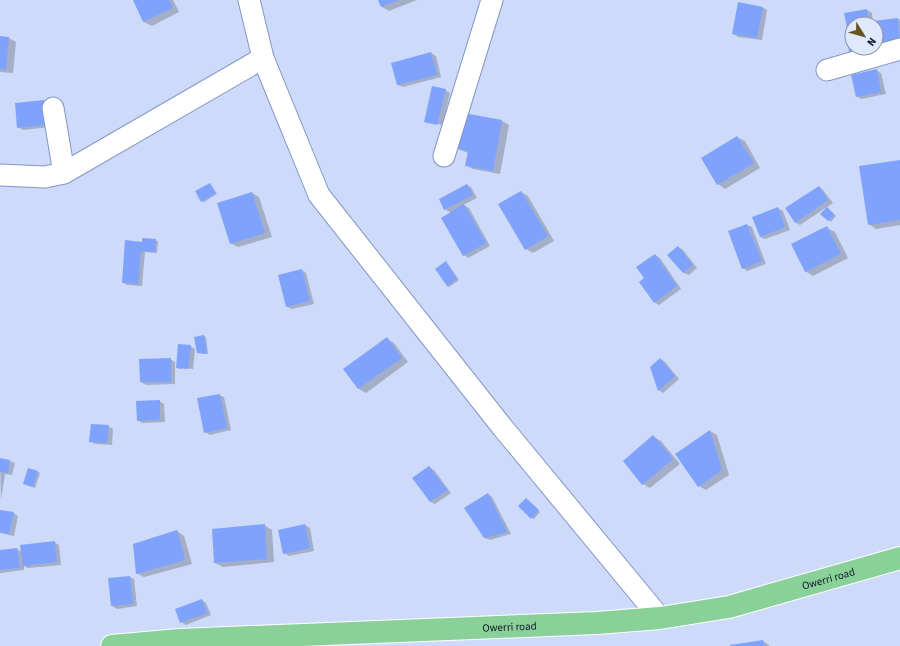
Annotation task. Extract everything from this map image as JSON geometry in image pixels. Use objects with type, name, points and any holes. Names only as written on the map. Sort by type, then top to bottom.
[{"type":"main road","name":"Owerri road","points":[[112,646],[179,640],[597,624],[660,618],[729,607],[900,558]]},
{"type":"street","points":[[249,0],[263,58],[319,195],[503,428],[660,618]]},
{"type":"street","points":[[444,156],[492,0]]},
{"type":"street","points":[[827,70],[900,49]]},
{"type":"street","points":[[0,175],[45,177],[64,173],[263,58]]},
{"type":"street","points":[[53,108],[64,173]]},
{"type":"building","points":[[133,0],[169,0],[173,8],[143,22]]},
{"type":"building","points":[[378,0],[399,0],[381,7]]},
{"type":"building","points":[[738,2],[763,7],[757,38],[732,34]]},
{"type":"building","points":[[867,9],[868,16],[845,16],[844,13]]},
{"type":"building","points":[[898,18],[900,43],[884,45],[884,20]]},
{"type":"building","points":[[0,36],[9,37],[6,70],[0,69]]},
{"type":"building","points":[[431,52],[437,75],[397,85],[391,63]]},
{"type":"building","points":[[877,69],[881,92],[856,97],[851,75]]},
{"type":"building","points":[[432,86],[446,89],[437,125],[424,122]]},
{"type":"building","points":[[44,100],[46,125],[17,128],[15,103]]},
{"type":"building","points":[[464,113],[502,120],[493,171],[465,166],[468,151],[457,149]]},
{"type":"building","points":[[737,136],[754,163],[717,185],[701,158]]},
{"type":"building","points":[[900,160],[900,220],[868,225],[859,166]]},
{"type":"building","points":[[210,183],[216,193],[201,202],[195,191]]},
{"type":"building","points":[[467,184],[473,195],[444,210],[439,199]]},
{"type":"building","points":[[819,186],[828,200],[795,223],[785,208]]},
{"type":"building","points":[[521,191],[548,236],[525,250],[498,204]]},
{"type":"building","points":[[252,192],[265,233],[230,244],[217,203]]},
{"type":"building","points":[[464,204],[486,243],[463,256],[441,218]]},
{"type":"building","points":[[778,207],[785,227],[760,237],[752,217]]},
{"type":"building","points":[[827,207],[835,215],[828,221],[820,214]]},
{"type":"building","points":[[747,224],[762,261],[742,269],[728,231]]},
{"type":"building","points":[[827,226],[841,254],[805,272],[791,244]]},
{"type":"building","points":[[142,238],[156,239],[155,252],[141,251],[138,284],[122,283],[125,240],[142,242]]},
{"type":"building","points":[[678,246],[693,265],[683,273],[667,255]]},
{"type":"building","points":[[655,254],[677,286],[654,303],[639,282],[644,278],[636,267]]},
{"type":"building","points":[[446,261],[457,279],[447,286],[435,269]]},
{"type":"building","points":[[302,269],[310,301],[286,307],[278,275]]},
{"type":"building","points":[[204,335],[207,354],[197,353],[194,337]]},
{"type":"building","points":[[387,337],[402,358],[358,389],[343,369]]},
{"type":"building","points":[[178,344],[191,345],[188,369],[176,368]]},
{"type":"building","points":[[171,358],[171,382],[140,382],[139,359]]},
{"type":"building","points":[[660,358],[675,376],[658,391],[650,367]]},
{"type":"building","points":[[220,394],[227,428],[204,433],[197,398]]},
{"type":"building","points":[[160,400],[160,420],[137,421],[136,401]]},
{"type":"building","points":[[91,424],[109,425],[107,443],[89,442]]},
{"type":"building","points":[[710,430],[722,470],[698,487],[675,454]]},
{"type":"building","points":[[653,435],[673,459],[642,485],[623,461]]},
{"type":"building","points":[[0,458],[10,460],[8,473],[0,472]]},
{"type":"building","points":[[429,466],[447,490],[430,502],[412,478]]},
{"type":"building","points":[[28,468],[38,471],[33,487],[23,484]]},
{"type":"building","points":[[488,493],[507,532],[484,538],[464,508]]},
{"type":"building","points":[[526,498],[539,510],[531,519],[518,506]]},
{"type":"building","points":[[0,510],[14,512],[9,534],[0,532]]},
{"type":"building","points":[[265,524],[267,559],[214,563],[212,529]]},
{"type":"building","points":[[305,524],[310,548],[283,554],[278,530]]},
{"type":"building","points":[[177,530],[185,560],[136,574],[133,544]]},
{"type":"building","points":[[55,541],[57,562],[23,566],[20,545]]},
{"type":"building","points":[[17,548],[20,568],[0,570],[0,550]]},
{"type":"building","points":[[130,576],[133,604],[111,606],[108,578]]},
{"type":"building","points":[[202,599],[207,613],[180,623],[175,609]]},
{"type":"building","points":[[763,640],[764,646],[730,646],[730,645]]}]
